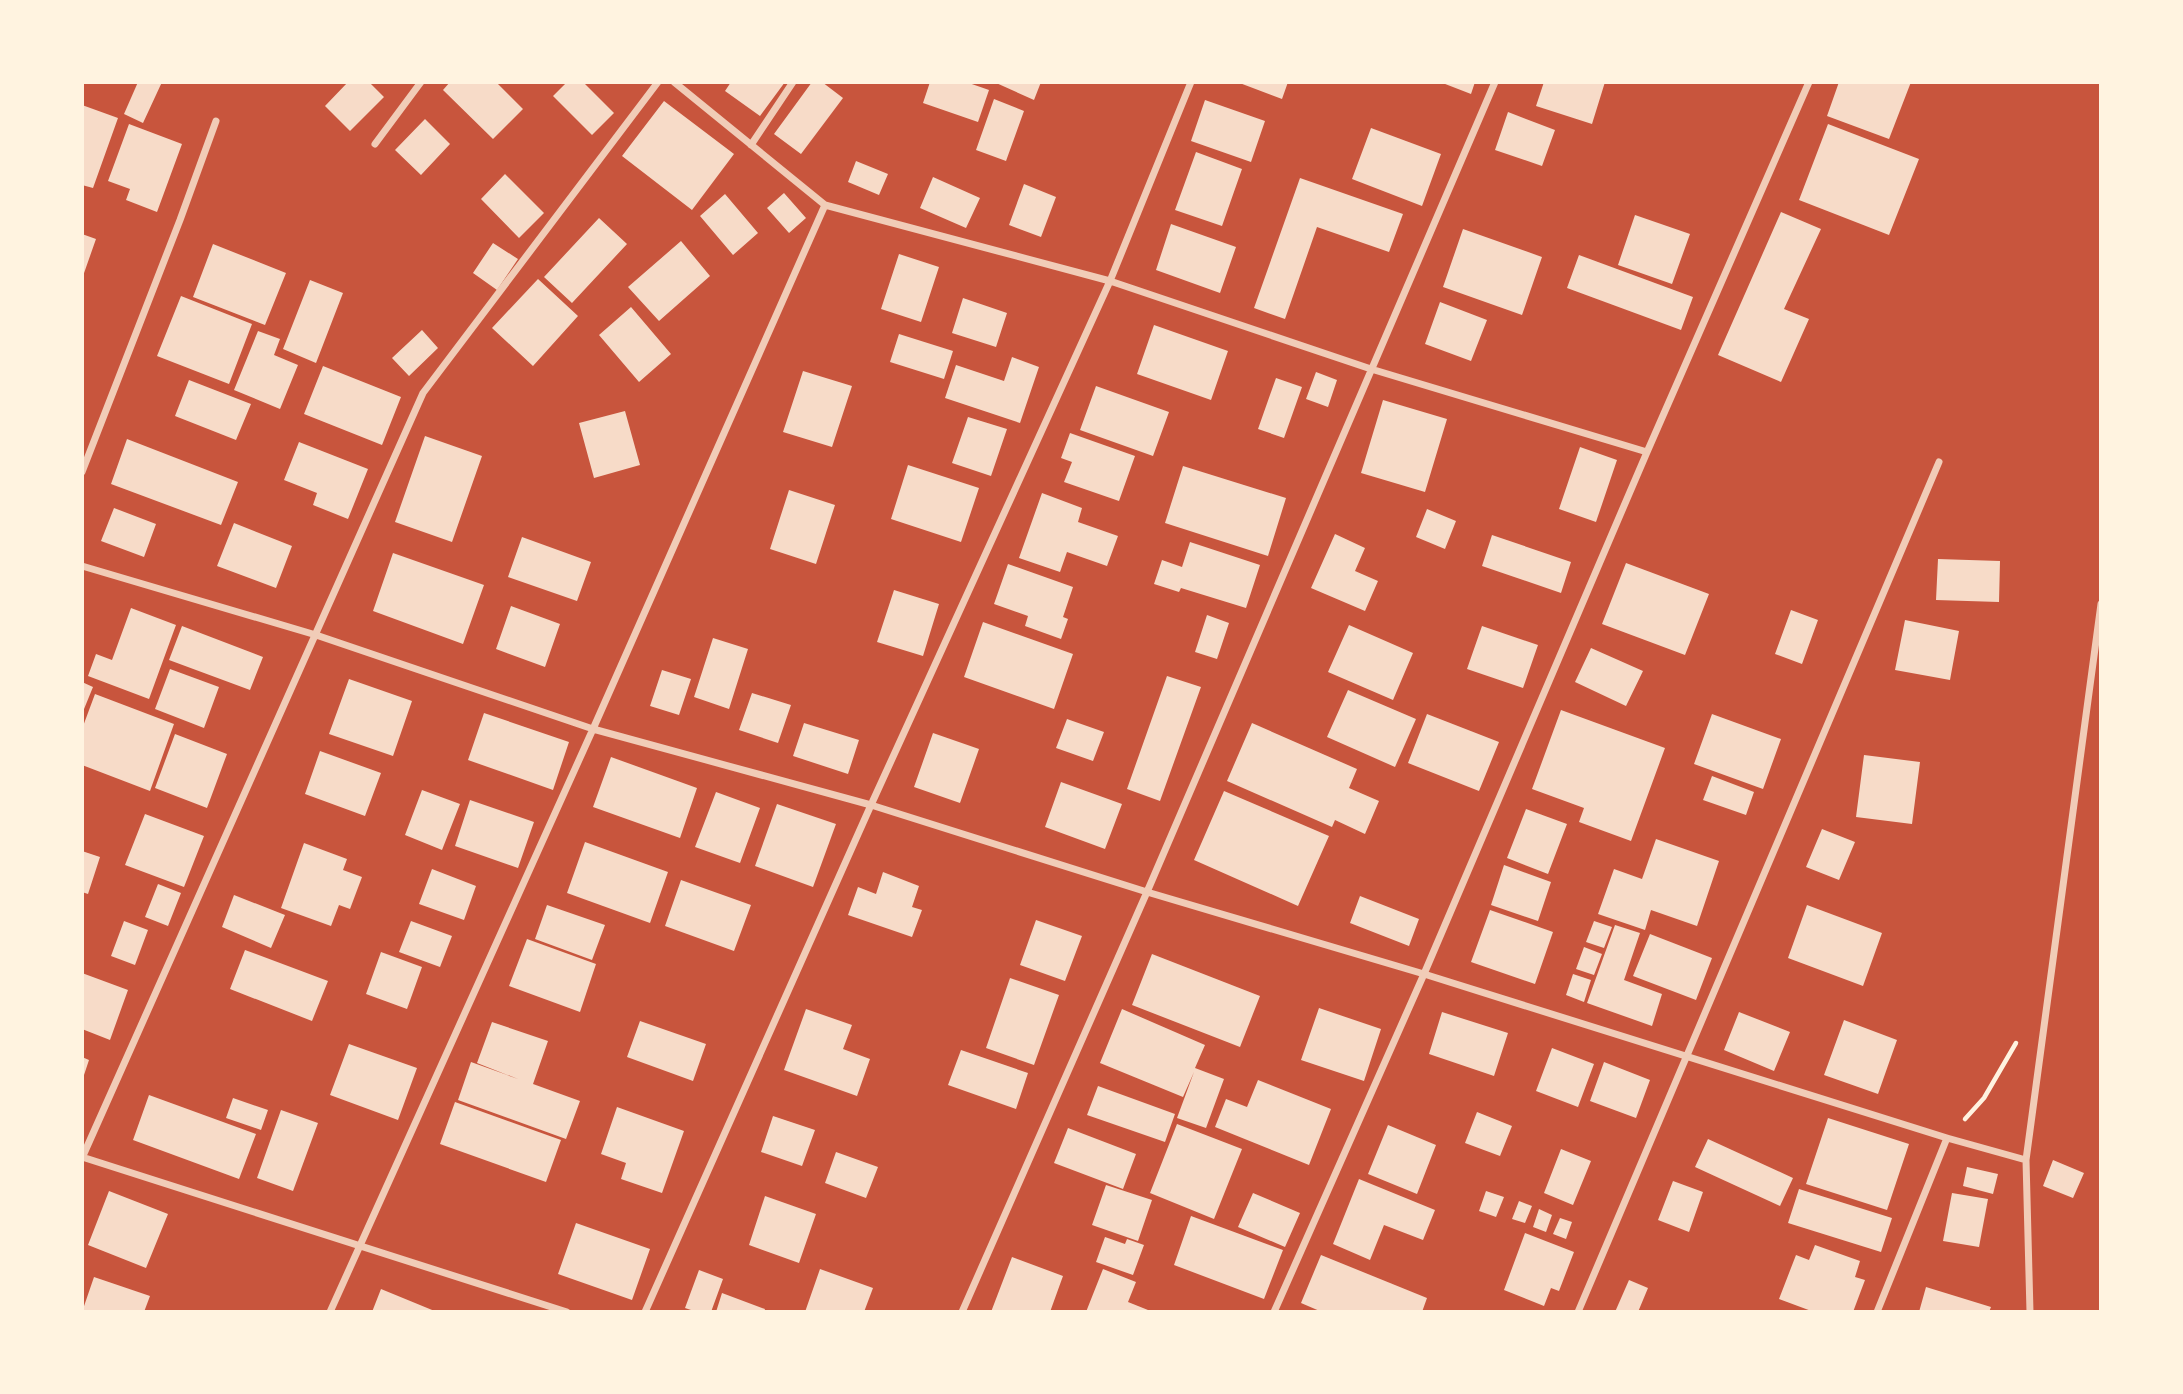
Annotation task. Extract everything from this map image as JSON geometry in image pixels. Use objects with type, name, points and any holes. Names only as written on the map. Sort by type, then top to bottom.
[{"type":"street","points":[[375,144],[421,82]]},
{"type":"street","points":[[567,1312],[82,1157],[422,393],[658,82]]},
{"type":"street","points":[[674,82],[825,205],[1111,281],[1371,369],[1647,452]]},
{"type":"street","points":[[751,145],[793,82]]},
{"type":"street","points":[[645,1312],[871,805],[1111,281],[1191,82]]},
{"type":"street","points":[[962,1312],[1147,892],[1495,82]]},
{"type":"street","points":[[1274,1312],[1424,974],[1647,452],[1809,82]]},
{"type":"street","points":[[82,472],[216,121]]},
{"type":"street","points":[[330,1312],[593,729],[825,205]]},
{"type":"street","points":[[1578,1312],[1939,462]]},
{"type":"street","points":[[82,566],[316,635],[593,729],[871,805],[1147,892],[1687,1055],[1947,1138],[2026,1160]]},
{"type":"street","points":[[2030,1312],[2026,1160],[2101,604]]},
{"type":"street","points":[[1877,1312],[1947,1138]]},
{"type":"path","points":[[1947,1138],[1984,1098],[2016,1043]]},
{"type":"building","points":[[138,82],[162,82],[143,123],[124,114]]},
{"type":"building","points":[[348,82],[369,82],[384,97],[350,131],[325,106]]},
{"type":"building","points":[[450,82],[496,82],[523,109],[493,139],[443,90]]},
{"type":"building","points":[[567,82],[583,82],[614,113],[592,135],[553,96]]},
{"type":"building","points":[[731,82],[785,82],[760,116],[725,91]]},
{"type":"building","points":[[812,82],[822,82],[843,98],[801,154],[774,134]]},
{"type":"building","points":[[930,82],[966,82],[989,90],[978,122],[923,103]]},
{"type":"building","points":[[994,82],[1041,82],[1034,100]]},
{"type":"building","points":[[1237,82],[1288,82],[1282,99]]},
{"type":"building","points":[[1440,82],[1475,82],[1471,94]]},
{"type":"building","points":[[1544,82],[1605,82],[1592,124],[1536,106]]},
{"type":"building","points":[[1839,82],[1911,82],[1889,139],[1827,116]]},
{"type":"building","points":[[994,99],[1024,111],[1006,161],[976,150]]},
{"type":"building","points":[[1205,100],[1265,121],[1251,162],[1191,141]]},
{"type":"building","points":[[664,101],[734,154],[692,210],[622,156]]},
{"type":"building","points":[[82,105],[118,118],[93,188],[82,185]]},
{"type":"building","points":[[1508,112],[1555,130],[1542,166],[1495,150]]},
{"type":"building","points":[[425,119],[450,144],[421,175],[395,150]]},
{"type":"building","points":[[129,124],[182,144],[157,212],[126,200],[130,189],[108,181]]},
{"type":"building","points":[[1828,124],[1919,159],[1889,235],[1799,200]]},
{"type":"building","points":[[1371,128],[1441,154],[1422,206],[1352,179]]},
{"type":"building","points":[[1196,152],[1242,169],[1222,226],[1175,210]]},
{"type":"building","points":[[856,161],[888,174],[879,195],[848,182]]},
{"type":"building","points":[[505,174],[544,213],[519,238],[481,199]]},
{"type":"building","points":[[933,177],[980,198],[966,228],[920,208]]},
{"type":"building","points":[[1300,178],[1403,214],[1389,252],[1317,227],[1285,319],[1254,308]]},
{"type":"building","points":[[1024,184],[1056,197],[1041,237],[1009,225]]},
{"type":"building","points":[[784,193],[806,218],[789,233],[767,208]]},
{"type":"building","points":[[725,194],[758,233],[733,255],[700,216]]},
{"type":"building","points":[[1781,212],[1821,229],[1784,309],[1809,319],[1781,382],[1718,355]]},
{"type":"building","points":[[1635,215],[1690,234],[1672,284],[1618,265]]},
{"type":"building","points":[[599,218],[627,244],[572,303],[544,277]]},
{"type":"building","points":[[1171,224],[1236,247],[1220,293],[1156,270]]},
{"type":"building","points":[[1463,229],[1542,257],[1522,315],[1443,287]]},
{"type":"building","points":[[82,234],[96,239],[83,276],[82,276]]},
{"type":"building","points":[[681,241],[710,276],[659,321],[628,287]]},
{"type":"building","points":[[493,243],[518,259],[497,290],[473,273]]},
{"type":"building","points":[[213,244],[286,273],[265,325],[193,297]]},
{"type":"building","points":[[899,254],[939,267],[921,322],[881,309]]},
{"type":"building","points":[[1579,255],[1693,297],[1681,330],[1567,288]]},
{"type":"building","points":[[538,279],[578,316],[533,366],[492,328]]},
{"type":"building","points":[[310,280],[343,293],[316,363],[283,349]]},
{"type":"building","points":[[181,296],[252,324],[229,384],[157,356]]},
{"type":"building","points":[[963,298],[1007,313],[996,347],[952,333]]},
{"type":"building","points":[[1440,302],[1487,320],[1471,361],[1425,344]]},
{"type":"building","points":[[631,307],[671,354],[639,382],[599,335]]},
{"type":"building","points":[[1154,325],[1228,351],[1211,400],[1137,374]]},
{"type":"building","points":[[422,330],[438,348],[409,376],[392,358]]},
{"type":"building","points":[[258,331],[280,339],[274,355],[298,365],[280,409],[234,390]]},
{"type":"building","points":[[899,334],[953,351],[944,379],[890,362]]},
{"type":"building","points":[[1012,357],[1039,367],[1020,423],[945,398],[956,365],[1004,381]]},
{"type":"building","points":[[323,366],[401,397],[382,445],[304,414]]},
{"type":"building","points":[[803,371],[852,386],[832,447],[783,432]]},
{"type":"building","points":[[1316,372],[1337,380],[1328,407],[1306,399]]},
{"type":"building","points":[[1276,378],[1302,387],[1284,438],[1258,429]]},
{"type":"building","points":[[189,380],[251,404],[236,440],[175,416]]},
{"type":"building","points":[[1096,386],[1169,412],[1153,456],[1080,430]]},
{"type":"building","points":[[1383,400],[1447,419],[1425,492],[1361,473]]},
{"type":"building","points":[[625,411],[640,465],[594,478],[579,423]]},
{"type":"building","points":[[968,417],[1007,429],[991,476],[952,463]]},
{"type":"building","points":[[1070,433],[1135,456],[1119,501],[1064,482],[1072,462],[1061,458]]},
{"type":"building","points":[[425,436],[482,456],[452,542],[395,522]]},
{"type":"building","points":[[127,439],[238,482],[221,525],[111,484]]},
{"type":"building","points":[[299,442],[368,469],[348,519],[313,505],[317,493],[284,480]]},
{"type":"building","points":[[1580,447],[1617,460],[1596,522],[1559,509]]},
{"type":"building","points":[[908,465],[979,488],[961,542],[891,519]]},
{"type":"building","points":[[1183,466],[1286,498],[1268,556],[1165,523]]},
{"type":"building","points":[[789,490],[835,505],[816,564],[770,549]]},
{"type":"building","points":[[1042,493],[1082,508],[1078,522],[1118,536],[1107,566],[1067,552],[1060,572],[1019,558]]},
{"type":"building","points":[[114,508],[156,524],[144,557],[101,541]]},
{"type":"building","points":[[1427,509],[1456,521],[1445,549],[1416,537]]},
{"type":"building","points":[[234,523],[292,546],[276,588],[217,566]]},
{"type":"building","points":[[1335,534],[1365,548],[1355,571],[1378,581],[1365,611],[1311,588]]},
{"type":"building","points":[[1492,535],[1571,562],[1561,593],[1482,566]]},
{"type":"building","points":[[522,537],[591,562],[577,601],[508,577]]},
{"type":"building","points":[[1190,542],[1260,565],[1246,608],[1181,588],[1179,592],[1154,584],[1162,560],[1182,567]]},
{"type":"building","points":[[393,553],[484,585],[463,644],[373,611]]},
{"type":"building","points":[[1938,559],[2000,561],[1999,602],[1936,600]]},
{"type":"building","points":[[1626,563],[1709,594],[1685,655],[1602,624]]},
{"type":"building","points":[[1008,564],[1073,587],[1063,617],[1068,619],[1061,639],[1025,626],[1028,616],[994,604]]},
{"type":"building","points":[[894,590],[939,604],[923,656],[877,642]]},
{"type":"building","points":[[511,606],[560,624],[545,667],[496,649]]},
{"type":"building","points":[[131,608],[176,625],[149,699],[88,676],[96,654],[112,660]]},
{"type":"building","points":[[1791,610],[1818,620],[1802,664],[1775,654]]},
{"type":"building","points":[[1207,615],[1229,623],[1217,659],[1195,652]]},
{"type":"building","points":[[1905,620],[1959,631],[1950,680],[1895,670]]},
{"type":"building","points":[[983,622],[1073,654],[1054,709],[964,677]]},
{"type":"building","points":[[1349,625],[1413,653],[1393,700],[1328,672]]},
{"type":"building","points":[[182,626],[263,657],[250,690],[169,660]]},
{"type":"building","points":[[1482,626],[1538,645],[1523,688],[1467,669]]},
{"type":"building","points":[[713,638],[748,649],[729,709],[694,697]]},
{"type":"building","points":[[1591,648],[1643,671],[1626,706],[1575,682]]},
{"type":"building","points":[[170,669],[219,687],[204,728],[155,709]]},
{"type":"building","points":[[662,670],[691,679],[679,715],[650,706]]},
{"type":"building","points":[[1167,676],[1201,687],[1160,801],[1127,789]]},
{"type":"building","points":[[349,679],[412,701],[393,756],[329,734]]},
{"type":"building","points":[[82,682],[93,687],[82,714]]},
{"type":"building","points":[[1348,690],[1416,719],[1395,767],[1327,737]]},
{"type":"building","points":[[752,693],[791,705],[778,743],[739,730]]},
{"type":"building","points":[[95,694],[174,724],[150,791],[82,765],[82,729]]},
{"type":"building","points":[[1561,710],[1665,748],[1631,841],[1579,822],[1584,808],[1532,789]]},
{"type":"building","points":[[484,713],[569,742],[553,790],[468,760]]},
{"type":"building","points":[[1427,714],[1499,742],[1479,791],[1408,763]]},
{"type":"building","points":[[1712,714],[1781,739],[1763,789],[1694,764]]},
{"type":"building","points":[[1067,719],[1104,732],[1093,761],[1056,748]]},
{"type":"building","points":[[804,723],[859,740],[848,774],[793,756]]},
{"type":"building","points":[[1252,723],[1357,769],[1349,788],[1379,801],[1365,834],[1335,820],[1332,827],[1227,781]]},
{"type":"building","points":[[933,733],[979,749],[960,803],[914,787]]},
{"type":"building","points":[[175,734],[227,754],[207,808],[155,788]]},
{"type":"building","points":[[320,751],[381,773],[365,816],[305,794]]},
{"type":"building","points":[[1864,755],[1920,762],[1912,824],[1856,817]]},
{"type":"building","points":[[611,757],[697,788],[680,838],[593,807]]},
{"type":"building","points":[[1712,776],[1754,792],[1746,815],[1703,800]]},
{"type":"building","points":[[1061,782],[1122,804],[1105,849],[1045,827]]},
{"type":"building","points":[[422,790],[460,804],[442,850],[405,835]]},
{"type":"building","points":[[1224,791],[1329,836],[1298,906],[1194,860]]},
{"type":"building","points":[[716,792],[760,808],[740,863],[695,847]]},
{"type":"building","points":[[470,800],[534,822],[518,868],[455,846]]},
{"type":"building","points":[[777,804],[836,824],[813,887],[755,866]]},
{"type":"building","points":[[1526,809],[1567,824],[1548,874],[1507,858]]},
{"type":"building","points":[[145,814],[204,836],[184,887],[125,865]]},
{"type":"building","points":[[1822,829],[1855,842],[1839,880],[1806,867]]},
{"type":"building","points":[[1656,839],[1719,861],[1697,926],[1651,910],[1645,930],[1598,914],[1614,869],[1642,879]]},
{"type":"building","points":[[585,842],[668,872],[650,923],[567,893]]},
{"type":"building","points":[[304,843],[347,859],[343,870],[362,877],[350,909],[339,905],[331,926],[281,908]]},
{"type":"building","points":[[82,851],[100,857],[88,894],[82,892]]},
{"type":"building","points":[[1504,865],[1551,882],[1538,921],[1491,905]]},
{"type":"building","points":[[432,869],[476,886],[464,920],[419,904]]},
{"type":"building","points":[[883,872],[919,886],[912,907],[922,910],[912,937],[848,915],[858,887],[876,894]]},
{"type":"building","points":[[681,880],[751,905],[734,951],[665,926]]},
{"type":"building","points":[[158,884],[181,893],[168,926],[145,917]]},
{"type":"building","points":[[234,895],[285,915],[271,948],[222,927]]},
{"type":"building","points":[[1360,896],[1419,919],[1409,946],[1350,923]]},
{"type":"building","points":[[547,905],[605,925],[592,960],[535,939]]},
{"type":"building","points":[[1807,905],[1882,933],[1863,986],[1788,958]]},
{"type":"building","points":[[1490,910],[1553,932],[1535,984],[1471,962]]},
{"type":"building","points":[[1036,920],[1082,936],[1065,981],[1020,965]]},
{"type":"building","points":[[124,921],[148,930],[135,965],[111,956]]},
{"type":"building","points":[[411,921],[452,936],[440,967],[399,952]]},
{"type":"building","points":[[1594,921],[1612,927],[1604,948],[1586,942]]},
{"type":"building","points":[[1615,925],[1640,933],[1624,980],[1662,994],[1652,1026],[1587,1003]]},
{"type":"building","points":[[1650,934],[1712,958],[1696,1000],[1633,976]]},
{"type":"building","points":[[527,939],[596,964],[580,1012],[509,986]]},
{"type":"building","points":[[1584,947],[1602,954],[1594,975],[1576,969]]},
{"type":"building","points":[[245,950],[328,981],[312,1021],[230,989]]},
{"type":"building","points":[[381,952],[422,967],[407,1009],[366,994]]},
{"type":"building","points":[[1152,954],[1260,996],[1240,1047],[1132,1005]]},
{"type":"building","points":[[82,973],[128,990],[110,1040],[82,1029]]},
{"type":"building","points":[[1573,974],[1591,980],[1584,1002],[1566,995]]},
{"type":"building","points":[[1010,978],[1059,995],[1034,1065],[986,1048]]},
{"type":"building","points":[[1319,1008],[1381,1029],[1364,1081],[1301,1060]]},
{"type":"building","points":[[806,1009],[852,1025],[843,1049],[870,1059],[857,1096],[784,1070]]},
{"type":"building","points":[[1122,1009],[1205,1045],[1195,1068],[1224,1079],[1206,1128],[1177,1118],[1194,1072],[1183,1097],[1100,1063]]},
{"type":"building","points":[[1442,1012],[1508,1033],[1494,1076],[1429,1054]]},
{"type":"building","points":[[1739,1012],[1790,1032],[1774,1071],[1724,1050]]},
{"type":"building","points":[[1844,1020],[1897,1040],[1878,1094],[1824,1075]]},
{"type":"building","points":[[640,1021],[706,1044],[693,1081],[627,1057]]},
{"type":"building","points":[[492,1022],[548,1041],[533,1084],[580,1101],[566,1139],[458,1100],[471,1062],[518,1079],[477,1063]]},
{"type":"building","points":[[349,1044],[417,1068],[398,1120],[330,1095]]},
{"type":"building","points":[[1552,1048],[1594,1064],[1578,1107],[1536,1091]]},
{"type":"building","points":[[961,1050],[1028,1073],[1016,1109],[948,1085]]},
{"type":"building","points":[[82,1057],[89,1060],[83,1078],[82,1077]]},
{"type":"building","points":[[1604,1062],[1650,1080],[1636,1118],[1590,1101]]},
{"type":"building","points":[[1258,1080],[1331,1109],[1309,1165],[1215,1127],[1226,1099],[1247,1107]]},
{"type":"building","points":[[1098,1086],[1175,1114],[1165,1142],[1087,1115]]},
{"type":"building","points":[[149,1095],[256,1134],[239,1179],[133,1140]]},
{"type":"building","points":[[233,1098],[268,1110],[261,1130],[226,1118]]},
{"type":"building","points":[[455,1102],[561,1140],[546,1182],[440,1144]]},
{"type":"building","points":[[617,1107],[684,1131],[662,1193],[621,1179],[626,1163],[601,1154]]},
{"type":"building","points":[[281,1110],[318,1123],[293,1191],[257,1178]]},
{"type":"building","points":[[1477,1112],[1512,1126],[1500,1156],[1465,1143]]},
{"type":"building","points":[[773,1116],[815,1130],[802,1166],[761,1152]]},
{"type":"building","points":[[1828,1118],[1909,1144],[1887,1210],[1806,1184]]},
{"type":"building","points":[[1177,1124],[1242,1149],[1214,1219],[1150,1193]]},
{"type":"building","points":[[1388,1125],[1436,1145],[1417,1194],[1368,1174]]},
{"type":"building","points":[[1068,1128],[1136,1154],[1123,1189],[1054,1163]]},
{"type":"building","points":[[1708,1139],[1793,1178],[1780,1206],[1695,1167]]},
{"type":"building","points":[[1561,1149],[1591,1161],[1573,1205],[1544,1193]]},
{"type":"building","points":[[836,1152],[878,1167],[866,1198],[825,1183]]},
{"type":"building","points":[[2053,1160],[2084,1173],[2073,1198],[2043,1186]]},
{"type":"building","points":[[1967,1167],[1998,1174],[1993,1194],[1963,1186]]},
{"type":"building","points":[[1359,1179],[1435,1210],[1423,1240],[1384,1225],[1370,1260],[1333,1244]]},
{"type":"building","points":[[1673,1181],[1703,1192],[1689,1232],[1658,1220]]},
{"type":"building","points":[[1106,1185],[1152,1200],[1138,1241],[1092,1225]]},
{"type":"building","points":[[1799,1189],[1892,1218],[1881,1252],[1788,1223]]},
{"type":"building","points":[[109,1191],[168,1214],[146,1268],[88,1245]]},
{"type":"building","points":[[1486,1191],[1504,1197],[1496,1217],[1479,1211]]},
{"type":"building","points":[[1253,1193],[1300,1213],[1285,1247],[1238,1227]]},
{"type":"building","points":[[1952,1193],[1988,1199],[1979,1247],[1943,1241]]},
{"type":"building","points":[[765,1196],[816,1214],[799,1263],[749,1245]]},
{"type":"building","points":[[1519,1201],[1532,1206],[1525,1223],[1512,1219]]},
{"type":"building","points":[[1539,1209],[1552,1215],[1546,1232],[1533,1227]]},
{"type":"building","points":[[1191,1216],[1283,1250],[1264,1299],[1174,1265]]},
{"type":"building","points":[[1560,1218],[1572,1222],[1566,1239],[1553,1234]]},
{"type":"building","points":[[576,1223],[650,1249],[632,1300],[558,1274]]},
{"type":"building","points":[[1525,1233],[1574,1252],[1559,1291],[1551,1288],[1544,1306],[1504,1290]]},
{"type":"building","points":[[1105,1237],[1125,1244],[1127,1239],[1144,1245],[1133,1275],[1096,1262]]},
{"type":"building","points":[[1815,1245],[1860,1261],[1855,1277],[1865,1280],[1853,1312],[1814,1312],[1779,1299],[1796,1255],[1809,1260]]},
{"type":"building","points":[[1321,1255],[1427,1298],[1422,1312],[1322,1312],[1301,1303]]},
{"type":"building","points":[[1012,1257],[1063,1276],[1050,1312],[991,1312]]},
{"type":"building","points":[[820,1269],[873,1288],[864,1312],[805,1312]]},
{"type":"building","points":[[1103,1269],[1136,1282],[1128,1302],[1153,1312],[1086,1312]]},
{"type":"building","points":[[699,1270],[723,1279],[711,1312],[697,1312],[685,1308]]},
{"type":"building","points":[[94,1277],[150,1296],[144,1312],[82,1312]]},
{"type":"building","points":[[1629,1280],[1648,1288],[1638,1312],[1615,1312]]},
{"type":"building","points":[[1926,1287],[1991,1307],[1989,1312],[1919,1312]]},
{"type":"building","points":[[381,1289],[437,1312],[372,1312]]},
{"type":"building","points":[[722,1293],[765,1309],[764,1312],[716,1312]]}]
